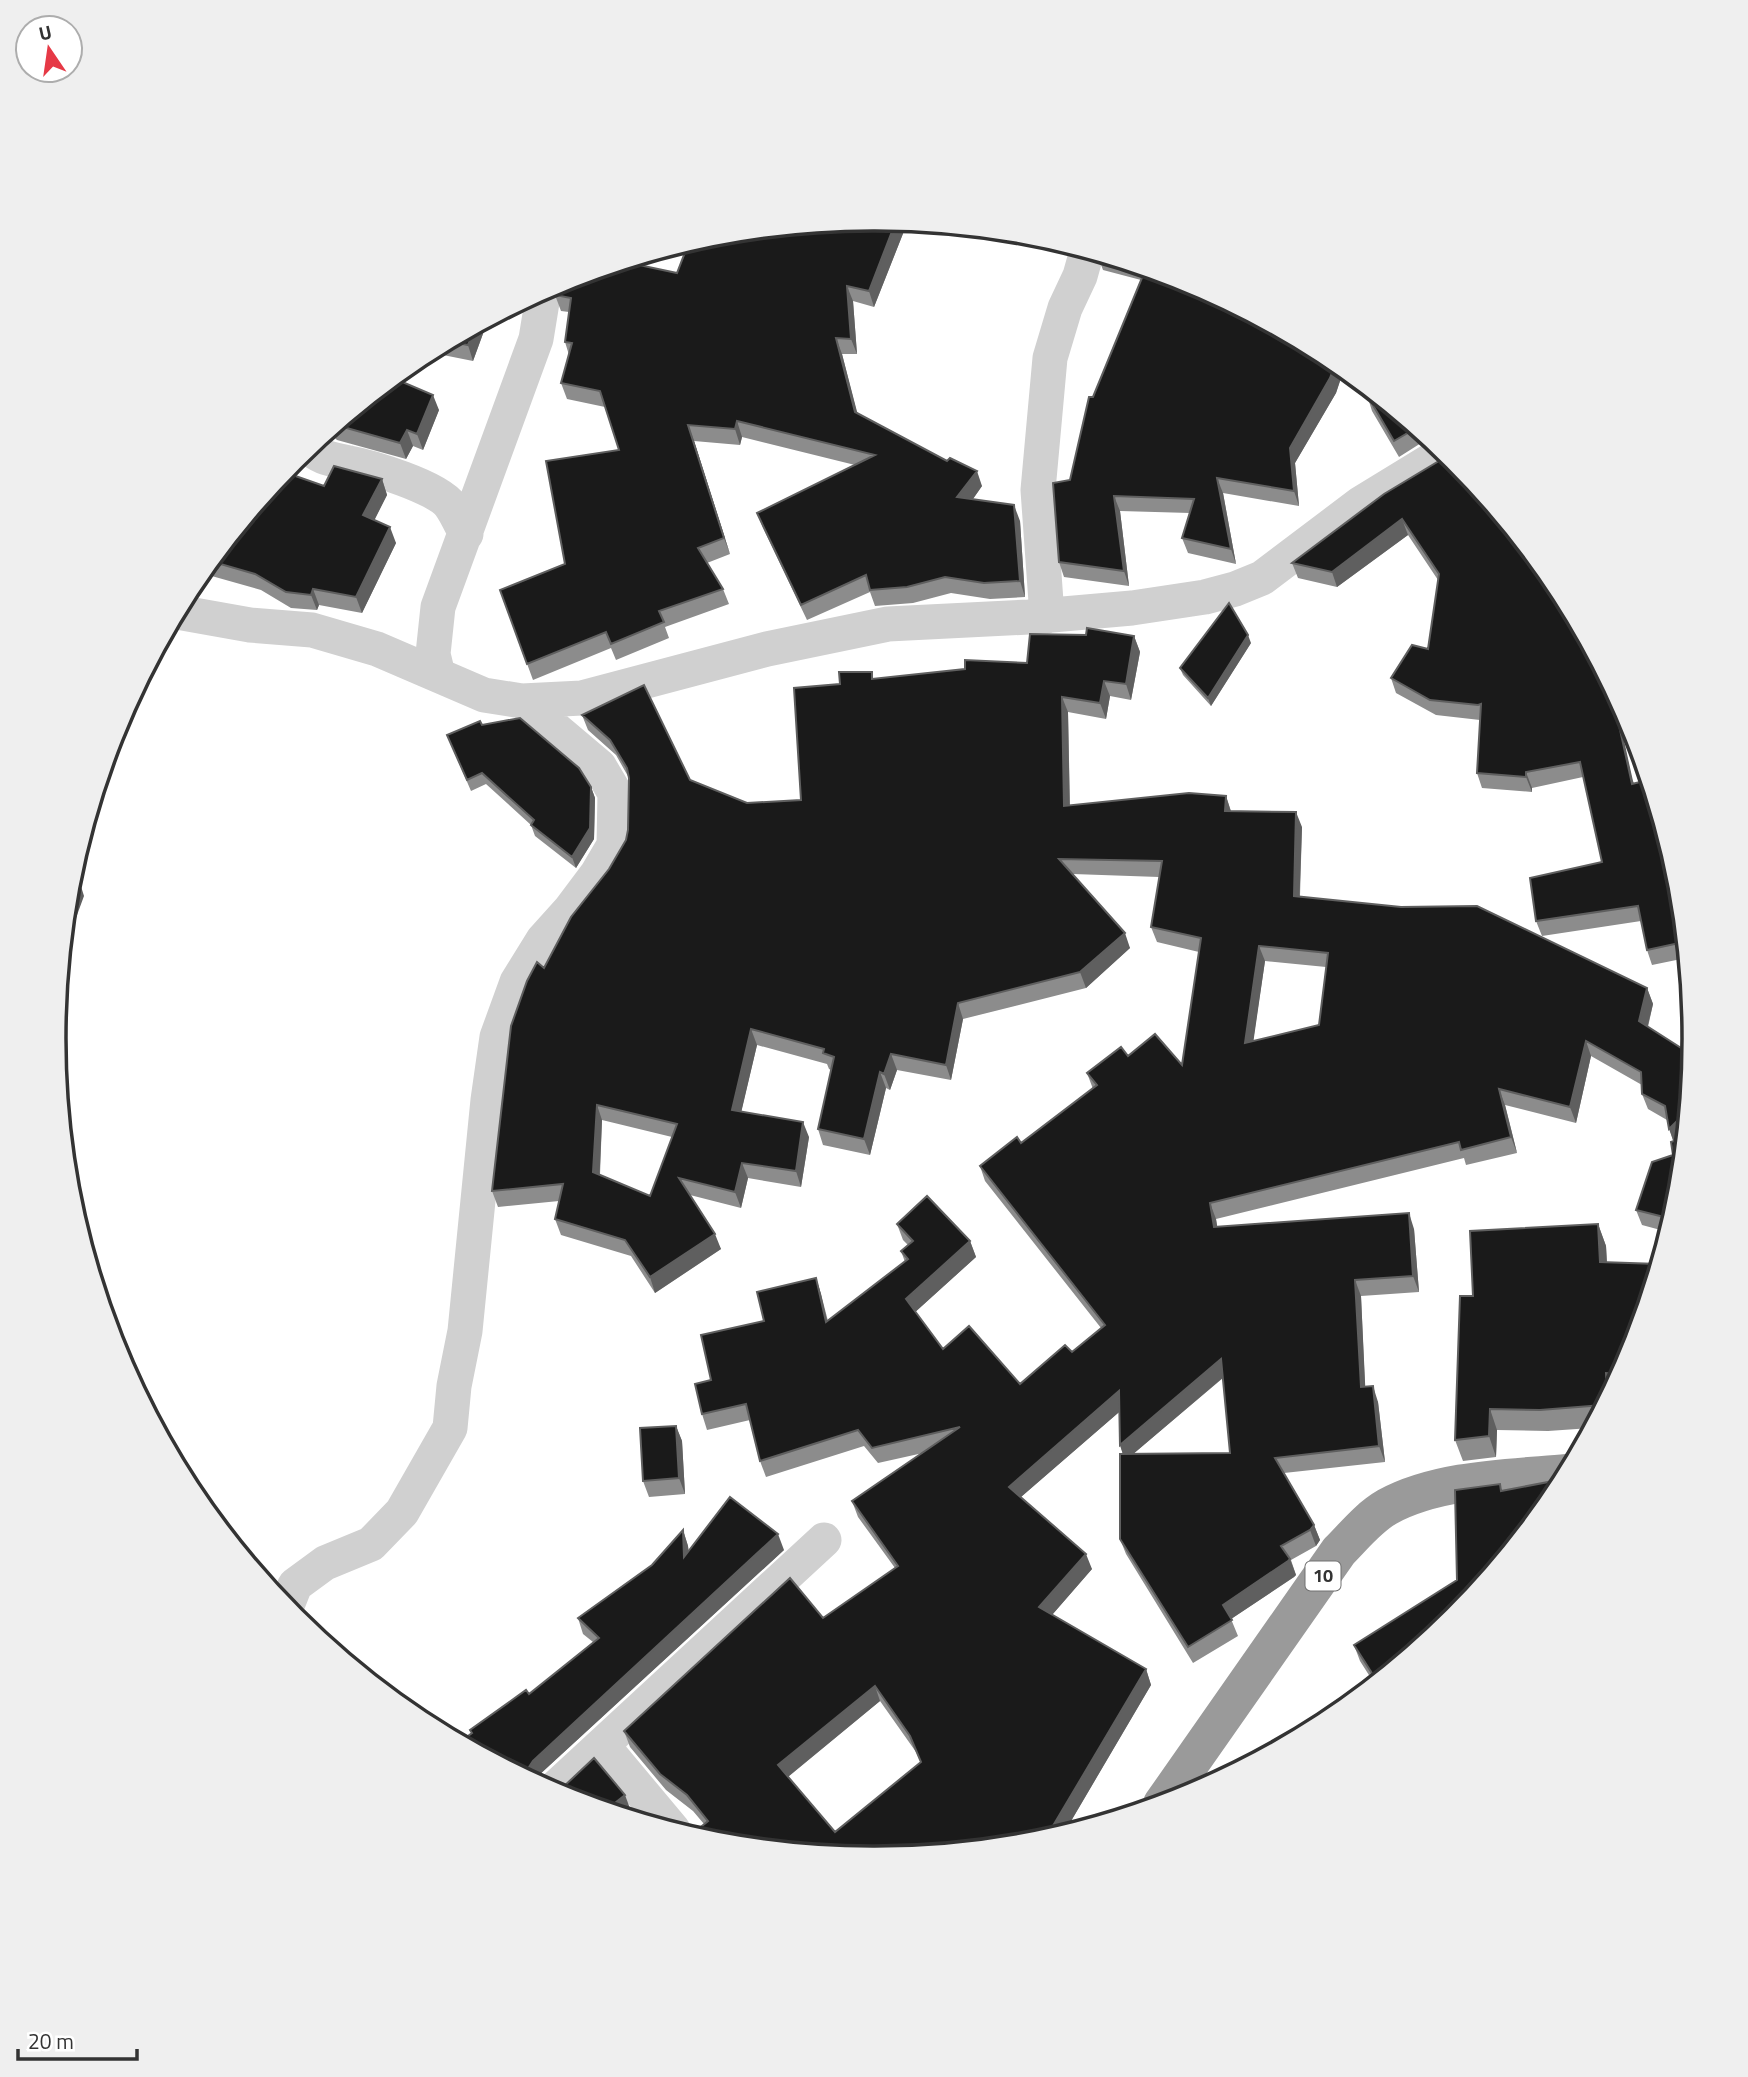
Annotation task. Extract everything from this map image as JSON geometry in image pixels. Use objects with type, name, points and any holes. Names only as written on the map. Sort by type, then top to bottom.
[{"type":"highway","name":"10","points":[[1173,1789],[1339,1551],[1369,1521],[1387,1507],[1418,1494],[1468,1483],[1553,1474]]},
{"type":"street","points":[[1047,616],[1038,490],[1051,358],[1065,308],[1085,259]]},
{"type":"street","points":[[438,675],[433,654],[438,607],[536,339],[542,303]]},
{"type":"street","points":[[319,453],[330,460],[397,478],[441,496],[450,505],[466,534]]},
{"type":"street","points":[[189,613],[250,625],[312,631],[377,649],[484,695],[522,701],[582,698],[767,649],[888,624],[1047,616],[1132,608],[1205,597],[1234,589],[1262,578],[1360,504],[1435,458]]},
{"type":"street","points":[[291,1596],[295,1586],[324,1563],[371,1544],[402,1512],[450,1428],[454,1386],[465,1331],[488,1100],[497,1037],[517,982],[543,940],[597,874],[614,845],[615,793],[598,766],[522,701]]},
{"type":"street","points":[[561,1783],[824,1540]]},
{"type":"street","points":[[602,1745],[662,1817]]},
{"type":"building","points":[[892,232],[869,291],[847,286],[851,339],[836,338],[855,412],[947,461],[950,458],[977,471],[957,497],[1014,505],[1020,581],[984,583],[945,577],[907,587],[870,590],[866,575],[801,605],[757,513],[875,455],[737,421],[735,429],[688,425],[724,538],[698,548],[723,589],[659,611],[664,622],[611,644],[606,632],[527,664],[500,590],[565,564],[546,461],[619,450],[600,391],[561,383],[572,343],[565,342],[571,298],[557,295],[642,266],[677,273],[684,254],[716,247],[821,233]]},
{"type":"building","points":[[1142,277],[1231,314],[1278,339],[1332,373],[1290,448],[1294,491],[1217,478],[1231,549],[1182,538],[1194,499],[1114,496],[1124,571],[1059,562],[1053,483],[1070,480],[1089,397],[1093,397]]},
{"type":"building","points":[[404,382],[433,395],[417,434],[407,430],[400,443],[346,428]]},
{"type":"building","points":[[1371,402],[1408,433],[1394,441]]},
{"type":"building","points":[[1438,462],[1481,506],[1515,547],[1545,590],[1598,681],[1620,729],[1632,784],[1640,782],[1666,881],[1676,944],[1647,950],[1638,906],[1536,921],[1530,878],[1602,862],[1580,762],[1526,772],[1526,777],[1477,773],[1481,704],[1430,700],[1391,678],[1412,645],[1428,649],[1439,574],[1402,519],[1332,572],[1292,563],[1384,494]]},
{"type":"building","points":[[334,466],[382,479],[363,515],[390,527],[356,597],[313,589],[311,595],[286,592],[255,574],[221,564],[267,506],[295,476],[324,486]]},
{"type":"building","points":[[1229,603],[1248,635],[1208,698],[1180,668]]},
{"type":"building","points":[[1087,628],[1134,636],[1126,684],[1104,681],[1100,703],[1062,697],[1064,806],[1189,793],[1226,796],[1225,811],[1296,812],[1294,896],[1401,907],[1477,906],[1647,988],[1639,1021],[1682,1048],[1677,1121],[1669,1129],[1665,1106],[1642,1094],[1641,1072],[1586,1041],[1570,1107],[1499,1089],[1511,1137],[1461,1150],[1459,1142],[1210,1203],[1214,1227],[1409,1213],[1413,1276],[1355,1280],[1361,1387],[1373,1386],[1379,1446],[1275,1458],[1314,1525],[1281,1546],[1290,1559],[1223,1605],[1232,1620],[1188,1647],[1120,1539],[1120,1454],[1230,1453],[1221,1359],[1120,1445],[1119,1391],[1009,1487],[1086,1554],[1039,1607],[1146,1669],[1054,1825],[979,1839],[874,1846],[769,1839],[701,1827],[708,1821],[687,1795],[660,1774],[624,1731],[790,1578],[823,1618],[898,1566],[852,1501],[960,1427],[872,1448],[858,1430],[760,1461],[746,1404],[702,1414],[695,1384],[711,1380],[701,1335],[764,1321],[757,1292],[816,1278],[826,1322],[908,1259],[901,1251],[913,1241],[897,1224],[927,1196],[970,1241],[906,1299],[943,1349],[969,1326],[1020,1384],[1065,1345],[1072,1352],[1105,1325],[980,1166],[1017,1137],[1021,1143],[1097,1085],[1087,1073],[1121,1047],[1128,1056],[1155,1034],[1182,1065],[1201,938],[1151,927],[1162,861],[1059,859],[1125,933],[1080,972],[958,1003],[946,1065],[891,1054],[884,1074],[880,1072],[864,1139],[818,1129],[834,1057],[823,1053],[824,1049],[751,1029],[732,1110],[803,1122],[796,1171],[742,1163],[735,1192],[679,1178],[715,1234],[650,1277],[625,1240],[555,1219],[563,1184],[492,1191],[511,1026],[527,981],[537,962],[544,968],[571,917],[609,869],[626,840],[628,830],[627,768],[610,740],[582,715],[644,685],[690,780],[747,803],[801,800],[794,688],[840,684],[839,672],[872,672],[872,679],[965,669],[965,660],[1027,663],[1030,634],[1086,635]],"holes":[[[1259,946],[1328,953],[1319,1025],[1245,1043]],[[597,1105],[677,1124],[650,1196],[593,1172]],[[875,1686],[910,1736],[921,1762],[835,1832],[778,1765]]]},
{"type":"building","points":[[520,718],[579,768],[591,787],[590,828],[572,857],[531,825],[534,820],[482,773],[467,780],[447,735],[480,721],[482,725]]},
{"type":"building","points":[[1675,1141],[1675,1144],[1666,1196],[1661,1216],[1636,1210],[1652,1162],[1673,1155],[1671,1142]]},
{"type":"building","points":[[1598,1224],[1600,1262],[1649,1264],[1620,1348],[1593,1406],[1540,1410],[1490,1409],[1489,1436],[1455,1440],[1460,1296],[1473,1296],[1470,1231]]},
{"type":"building","points":[[676,1426],[679,1478],[643,1481],[640,1428]]},
{"type":"building","points":[[1548,1482],[1515,1530],[1481,1571],[1406,1646],[1372,1674],[1354,1645],[1457,1580],[1455,1490],[1500,1484],[1501,1491]]},
{"type":"building","points":[[730,1497],[778,1534],[528,1768],[467,1736],[472,1733],[470,1730],[526,1690],[529,1694],[599,1638],[578,1618],[652,1565],[683,1530],[684,1557]]},
{"type":"building","points":[[594,1758],[625,1795],[615,1803],[565,1785]]}]
